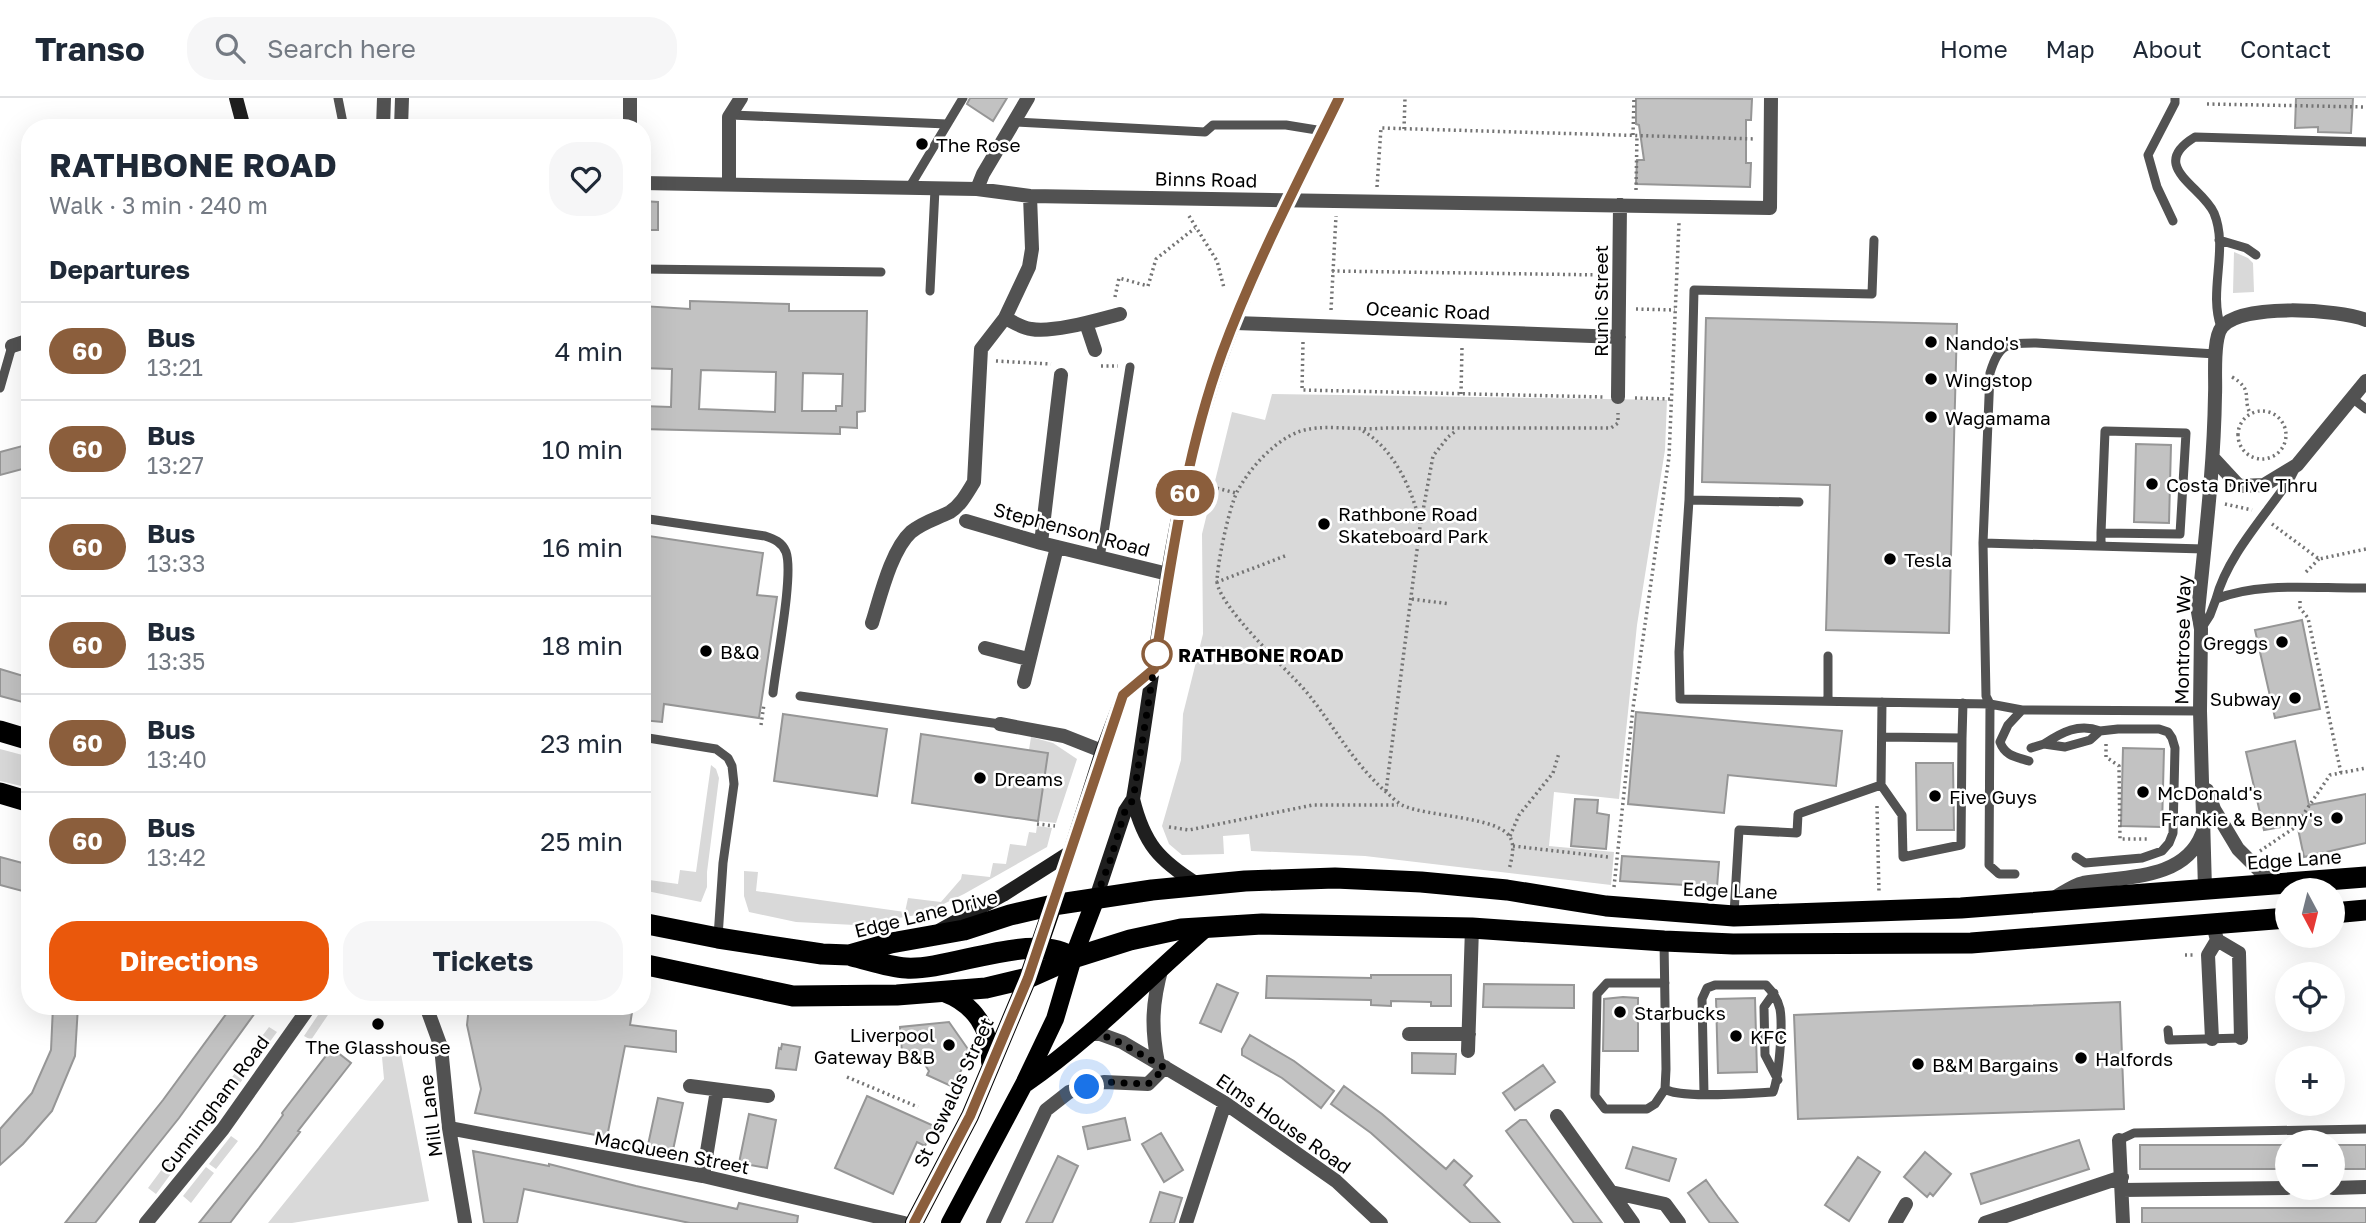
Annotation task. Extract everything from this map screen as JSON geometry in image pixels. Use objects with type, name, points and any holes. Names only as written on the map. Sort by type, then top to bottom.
[{"type":"highway","points":[[0,731],[21,737]]},
{"type":"highway","points":[[0,793],[21,799]]},
{"type":"highway","name":"Edge Lane","points":[[2345,878],[2366,877]]},
{"type":"highway","name":"Edge Lane","points":[[1096,898],[1197,884],[1346,878],[1421,881],[1507,890],[1612,906],[1734,916],[2047,902],[2275,882]]},
{"type":"highway","points":[[2205,889],[2215,932]]},
{"type":"highway","name":"Edge Lane Drive","points":[[651,925],[718,938],[849,956],[891,943],[964,930],[1010,915],[1096,898]]},
{"type":"highway","points":[[2345,912],[2366,910]]},
{"type":"highway","points":[[1734,916],[1734,935],[1825,943]]},
{"type":"highway","points":[[651,966],[793,996],[944,993],[986,988],[1028,978],[1073,958],[1130,940],[1181,929],[1262,924],[1472,928],[1664,942],[1971,943],[2215,932],[2275,920]]},
{"type":"highway","points":[[849,956],[905,968],[929,967],[1000,952],[1038,949],[1062,952],[1073,958]]},
{"type":"main road","points":[[236,98],[242,119]]},
{"type":"main road","points":[[1197,884],[1157,855],[1137,815],[1133,800],[1168,574],[1212,385],[1235,323],[1339,98]]},
{"type":"main road","points":[[1053,905],[1102,751],[1123,695],[1154,669]]},
{"type":"main road","points":[[950,1223],[1024,1084],[1055,1019],[1073,958],[1125,811],[1133,800]]},
{"type":"main road","points":[[930,936],[1003,895],[1069,853]]},
{"type":"main road","name":"St Oswalds Street","points":[[914,1223],[970,1116],[1028,978],[1053,905]]},
{"type":"main road","points":[[1024,1084],[1089,1034],[1206,928]]},
{"type":"main road","points":[[944,993],[962,1002],[982,1023],[989,1040],[990,1069]]},
{"type":"main road","points":[[937,1179],[965,1195]]},
{"type":"street","points":[[383,119],[384,98]]},
{"type":"street","points":[[401,119],[402,98]]},
{"type":"street","points":[[630,119],[631,98]]},
{"type":"street","points":[[729,184],[729,117],[741,98]]},
{"type":"street","points":[[977,189],[1028,98]]},
{"type":"street","points":[[1769,139],[1771,98]]},
{"type":"street","name":"Binns Road","points":[[651,183],[977,189],[1030,196],[1770,208],[1769,139]]},
{"type":"street","points":[[872,624],[898,548],[908,534],[924,522],[950,511],[964,498],[974,482],[981,349],[1005,318],[1029,267],[1032,248],[1030,196]]},
{"type":"street","name":"Runic Street","points":[[1618,397],[1619,275],[1628,206]]},
{"type":"street","points":[[2221,327],[2230,320],[2257,312],[2329,312],[2350,314],[2366,320]]},
{"type":"street","points":[[1005,318],[1028,329],[1038,330],[1086,323],[1120,314]]},
{"type":"street","points":[[1086,323],[1094,350]]},
{"type":"street","name":"Oceanic Road","points":[[1235,323],[1619,337]]},
{"type":"street","name":"Montrose Way","points":[[2205,889],[2200,711],[2201,629],[2198,612],[2214,459],[2216,354],[2221,327]]},
{"type":"street","points":[[12,346],[21,343]]},
{"type":"street","points":[[1041,543],[1061,375]]},
{"type":"street","points":[[2214,459],[2239,486],[2264,485],[2297,465],[2366,381]]},
{"type":"street","name":"Stephenson Road","points":[[967,521],[1041,543],[1168,574]]},
{"type":"street","points":[[1024,682],[1057,547]]},
{"type":"street","points":[[985,648],[1028,659]]},
{"type":"street","points":[[1000,724],[1064,736],[1102,751]]},
{"type":"street","name":"Montrose Way","points":[[2203,779],[2214,809],[2238,849],[2262,873],[2275,878]]},
{"type":"street","points":[[2047,902],[2080,883],[2131,879],[2155,873],[2176,863],[2197,845],[2203,830]]},
{"type":"street","points":[[1468,1051],[1472,928]]},
{"type":"street","points":[[2212,1039],[2208,954],[2215,932],[2239,953],[2241,1038]]},
{"type":"street","points":[[993,1223],[1046,1110],[1069,1092],[1104,1082],[1148,1084],[1162,1065],[1152,1035],[1152,1020],[1163,966]]},
{"type":"street","name":"Cunningham Road","points":[[146,1223],[223,1129],[304,1015]]},
{"type":"street","name":"Mill Lane","points":[[430,1015],[442,1047],[449,1128],[465,1223]]},
{"type":"street","name":"Elms House Road","points":[[1089,1034],[1112,1038],[1225,1103],[1336,1181],[1381,1223]]},
{"type":"street","points":[[1409,1034],[1469,1034]]},
{"type":"street","points":[[690,1086],[768,1097]]},
{"type":"street","points":[[703,1177],[717,1090]]},
{"type":"street","points":[[1186,1223],[1225,1103]]},
{"type":"street","points":[[1558,1116],[1633,1223]]},
{"type":"street","name":"MacQueen Street","points":[[449,1128],[703,1177],[904,1223]]},
{"type":"street","points":[[2119,1140],[2123,1223]]},
{"type":"street","points":[[1985,1223],[2122,1183],[2275,1188]]},
{"type":"street","points":[[2345,1188],[2366,1187]]},
{"type":"street","points":[[1611,1192],[1665,1204],[1679,1223]]},
{"type":"street","points":[[1895,1223],[1906,1204]]},
{"type":"lane","points":[[338,98],[342,119]]},
{"type":"lane","points":[[909,188],[962,98]]},
{"type":"lane","points":[[2173,221],[2157,187],[2148,155],[2175,103],[2175,98]]},
{"type":"lane","points":[[731,114],[947,124]]},
{"type":"lane","points":[[1015,121],[1205,132],[1213,125],[1286,125],[1323,131]]},
{"type":"lane","points":[[2221,327],[2216,313],[2219,240],[2215,216],[2206,200],[2179,176],[2176,164],[2184,144],[2195,138],[2366,142]]},
{"type":"lane","points":[[930,291],[935,189]]},
{"type":"lane","points":[[1874,240],[1872,294],[1695,290],[1689,500],[1679,652],[1680,699],[1963,703],[1990,704],[2022,710],[2200,711]]},
{"type":"lane","points":[[2219,240],[2246,248],[2256,255]]},
{"type":"lane","points":[[651,269],[881,272]]},
{"type":"lane","points":[[2015,874],[1999,874],[1989,865],[1990,704],[1986,696],[1983,543],[1990,373],[1995,355],[2012,343],[2216,354]]},
{"type":"lane","points":[[0,388],[12,346]]},
{"type":"lane","points":[[1100,558],[1130,367]]},
{"type":"lane","points":[[2352,398],[2366,409]]},
{"type":"lane","points":[[2101,533],[2180,534],[2186,433],[2105,432],[2101,533],[2101,546]]},
{"type":"lane","points":[[2201,629],[2210,615],[2228,566],[2290,479],[2297,465]]},
{"type":"lane","points":[[1689,500],[1799,502]]},
{"type":"lane","points":[[651,519],[765,536],[784,547],[788,572],[773,693]]},
{"type":"lane","points":[[1983,543],[2204,549]]},
{"type":"lane","points":[[2216,599],[2255,588],[2366,588]]},
{"type":"lane","points":[[1828,656],[1828,701]]},
{"type":"lane","points":[[800,696],[1000,724]]},
{"type":"lane","points":[[1882,702],[1879,786],[1902,815],[1903,857],[1961,845],[1963,703]]},
{"type":"lane","points":[[2022,710],[2008,725],[2000,742],[2010,755],[2029,761]]},
{"type":"lane","points":[[2031,748],[2044,744],[2061,733],[2086,726],[2102,731],[2159,729],[2168,732],[2172,738],[2175,748],[2173,833],[2169,843],[2162,850],[2142,858],[2085,863],[2076,857]]},
{"type":"lane","points":[[2044,744],[2065,747],[2090,740],[2102,731]]},
{"type":"lane","points":[[1882,737],[1962,738]]},
{"type":"lane","points":[[651,738],[716,749],[729,758],[732,766],[734,784],[723,863],[718,938]]},
{"type":"lane","points":[[1734,916],[1739,830],[1797,833],[1798,814],[1879,786]]},
{"type":"lane","points":[[1664,942],[1665,983],[1666,1069],[1665,1089],[1656,1104],[1647,1109],[1605,1109],[1595,1096],[1597,994],[1606,984],[1665,983]]},
{"type":"lane","points":[[1665,1089],[1671,1093],[1704,1094],[1773,1092],[1778,1080],[1780,1010],[1774,993],[1766,985],[1715,985],[1707,988],[1702,999],[1704,1094]]},
{"type":"lane","points":[[1774,993],[1764,1007],[1765,1055],[1778,1080]]},
{"type":"lane","points":[[2168,1030],[2169,1040],[2241,1038]]},
{"type":"lane","points":[[2119,1140],[2134,1133],[2366,1129]]},
{"type":"path","points":[[1404,129],[1405,98]]},
{"type":"path","points":[[1628,206],[1635,135],[1634,98]]},
{"type":"path","points":[[2207,104],[2366,107]]},
{"type":"path","points":[[1376,203],[1381,128],[1769,139]]},
{"type":"path","points":[[1331,326],[1335,202]]},
{"type":"path","points":[[1612,906],[1633,708],[1669,457],[1679,206]]},
{"type":"path","points":[[1188,214],[1217,261],[1224,288]]},
{"type":"path","points":[[1120,314],[1114,301],[1119,278],[1148,286],[1156,259],[1195,228]]},
{"type":"path","points":[[1332,271],[1619,275]]},
{"type":"path","points":[[1619,309],[1675,310]]},
{"type":"path","points":[[1303,326],[1302,390],[1672,398]]},
{"type":"path","points":[[1461,394],[1462,331]]},
{"type":"path","points":[[2216,376],[2231,376],[2245,387],[2250,413]]},
{"type":"path","points":[[1400,805],[1353,758],[1304,690],[1243,624],[1218,589],[1219,562],[1236,493],[1265,456],[1280,442],[1298,432],[1318,428],[1611,428],[1618,423],[1618,397]]},
{"type":"path","points":[[2266,411],[2279,418],[2284,425],[2285,440],[2282,448],[2270,457],[2247,454],[2238,441],[2239,425],[2250,413],[2266,411]]},
{"type":"path","points":[[1386,792],[1420,527],[1433,456],[1448,437],[1459,429]]},
{"type":"path","points":[[1361,430],[1374,438],[1395,462],[1415,499],[1420,527]]},
{"type":"path","points":[[1188,480],[1236,493]]},
{"type":"path","points":[[2209,500],[2247,508],[2264,517],[2319,559]]},
{"type":"path","points":[[2341,773],[2308,618],[2300,608],[2299,578],[2319,559],[2366,549]]},
{"type":"path","points":[[1217,582],[1285,556]]},
{"type":"path","points":[[1412,599],[1450,604]]},
{"type":"path","points":[[2102,731],[2106,757],[2119,766],[2120,839],[2148,838],[2149,849],[2141,851],[2142,858]]},
{"type":"path","points":[[1510,836],[1526,806],[1553,774],[1559,753]]},
{"type":"path","points":[[2249,858],[2294,828],[2330,775],[2366,768]]},
{"type":"path","points":[[1879,786],[1880,911]]},
{"type":"path","points":[[1169,827],[1189,830],[1313,805],[1400,805],[1420,812],[1488,823],[1510,836],[1513,846],[1507,890]]},
{"type":"path","points":[[1037,824],[1055,826]]},
{"type":"path","points":[[1513,846],[1608,857]]},
{"type":"path","points":[[847,1077],[918,1107]]},
{"type":"shaded area","points":[[2234,252],[2253,263],[2254,292],[2233,293]]},
{"type":"shaded area","points":[[1272,394],[1667,400],[1665,450],[1637,625],[1619,799],[1554,792],[1549,846],[1614,852],[1611,885],[1365,856],[1251,851],[1249,834],[1223,836],[1224,854],[1182,855],[1169,844],[1162,826],[1181,760],[1183,714],[1203,634],[1202,534],[1232,412],[1265,420]]},
{"type":"shaded area","points":[[1031,737],[1053,743],[1077,759],[1056,823],[1038,821],[1048,753],[1029,750]]},
{"type":"shaded area","points":[[0,749],[21,755],[21,786],[0,781]]},
{"type":"shaded area","points":[[711,765],[716,769],[719,778],[707,887],[701,902],[651,892],[651,880],[678,884],[680,870],[696,872]]},
{"type":"shaded area","points":[[1037,826],[1052,828],[1047,847],[923,914],[855,925],[796,922],[749,912],[744,896],[744,871],[758,872],[756,891],[905,912],[908,898],[941,902],[961,879],[962,874],[990,877],[993,863],[1006,864],[1010,844],[1026,846],[1029,832],[1036,833]]},
{"type":"shaded area","points":[[318,1015],[328,1015],[311,1040],[304,1036]]},
{"type":"shaded area","points":[[269,1027],[277,1032],[255,1062],[247,1056]]},
{"type":"shaded area","points":[[401,1054],[429,1201],[292,1223],[268,1223],[384,1079],[382,1057]]},
{"type":"shaded area","points":[[245,1059],[253,1065],[230,1097],[225,1087]]},
{"type":"shaded area","points":[[192,1131],[200,1137],[178,1165],[170,1159]]},
{"type":"shaded area","points":[[231,1136],[238,1141],[216,1169],[209,1164]]},
{"type":"shaded area","points":[[168,1161],[176,1167],[156,1194],[148,1188]]},
{"type":"shaded area","points":[[206,1167],[214,1173],[191,1203],[183,1196]]},
{"type":"building","points":[[970,98],[1007,98],[993,121],[967,104]]},
{"type":"building","points":[[1636,98],[1752,99],[1751,120],[1746,120],[1746,163],[1751,163],[1750,187],[1636,184],[1637,160],[1644,160],[1639,125],[1636,124]]},
{"type":"building","points":[[2296,98],[2353,98],[2351,133],[2318,132],[2318,127],[2295,128]]},
{"type":"building","points":[[651,202],[658,202],[658,230],[651,230]]},
{"type":"building","points":[[690,301],[789,304],[789,311],[867,311],[865,411],[857,412],[857,428],[840,427],[840,434],[651,429],[651,406],[671,407],[672,369],[651,368],[651,307],[690,309]],"holes":[[[701,370],[776,372],[775,412],[699,409]],[[803,373],[843,374],[842,406],[836,406],[836,411],[802,411]]]},
{"type":"building","points":[[1706,318],[1957,324],[1949,633],[1826,630],[1830,485],[1702,482]]},
{"type":"building","name":"Costa Drive Thru","points":[[2136,444],[2171,445],[2169,523],[2134,522]]},
{"type":"building","points":[[21,446],[21,469],[0,475],[0,452]]},
{"type":"building","name":"B&Q","points":[[651,536],[763,553],[757,595],[777,597],[759,718],[664,704],[662,722],[651,721]]},
{"type":"building","points":[[2302,620],[2320,709],[2275,718],[2255,630]]},
{"type":"building","points":[[0,669],[21,675],[21,702],[0,696]]},
{"type":"building","points":[[1636,712],[1842,731],[1836,786],[1728,775],[1724,813],[1628,804]]},
{"type":"building","points":[[783,714],[887,729],[877,796],[774,781]]},
{"type":"building","name":"Dreams","points":[[921,734],[1048,753],[1038,821],[912,803]]},
{"type":"building","points":[[2295,741],[2309,805],[2366,794],[2366,843],[2304,857],[2297,824],[2264,830],[2246,752]]},
{"type":"building","name":"McDonald's","points":[[2123,748],[2164,749],[2162,827],[2121,826]]},
{"type":"building","name":"Five Guys","points":[[1916,763],[1953,763],[1954,830],[1917,830]]},
{"type":"building","points":[[1575,799],[1598,800],[1597,813],[1609,815],[1606,849],[1571,846]]},
{"type":"building","points":[[1622,856],[1719,862],[1717,887],[1620,881]]},
{"type":"building","points":[[0,857],[21,863],[21,891],[0,885]]},
{"type":"building","points":[[1371,975],[1451,975],[1451,1006],[1431,1006],[1431,1002],[1391,1001],[1391,1006],[1371,1005],[1371,1000],[1266,998],[1267,976],[1371,978]]},
{"type":"building","points":[[1217,984],[1238,993],[1221,1032],[1200,1023]]},
{"type":"building","points":[[1484,984],[1574,985],[1574,1008],[1483,1007]]},
{"type":"building","name":"Starbucks","points":[[1638,998],[1638,1051],[1603,1051],[1604,999]]},
{"type":"building","name":"KFC","points":[[1755,998],[1757,1072],[1718,1073],[1716,999]]},
{"type":"building","name":"B&M Bargains","points":[[2120,1002],[2124,1109],[1798,1119],[1794,1015]]},
{"type":"building","points":[[53,1015],[77,1015],[75,1056],[52,1111],[0,1165],[0,1129],[32,1093],[51,1050]]},
{"type":"building","points":[[225,1015],[253,1015],[179,1118],[95,1223],[65,1223],[163,1100]]},
{"type":"building","points":[[468,1015],[632,1015],[630,1025],[676,1031],[676,1052],[625,1046],[607,1137],[475,1113],[481,1089],[467,1025]]},
{"type":"building","points":[[949,1022],[970,1052],[953,1087],[927,1075],[929,1071],[916,1051],[902,1052],[900,1027]]},
{"type":"building","points":[[1250,1035],[1294,1061],[1334,1091],[1321,1108],[1282,1078],[1242,1055],[1242,1049]]},
{"type":"building","points":[[782,1044],[800,1047],[796,1070],[776,1068]]},
{"type":"building","points":[[332,1048],[351,1063],[298,1131],[300,1132],[230,1223],[199,1223],[259,1148]]},
{"type":"building","points":[[1412,1053],[1456,1054],[1455,1074],[1412,1073]]},
{"type":"building","points":[[1543,1065],[1555,1082],[1515,1110],[1503,1093]]},
{"type":"building","points":[[1344,1086],[1382,1114],[1446,1169],[1454,1160],[1472,1176],[1464,1185],[1500,1223],[1471,1223],[1371,1133],[1331,1104]]},
{"type":"building","points":[[867,1096],[934,1126],[925,1146],[917,1142],[893,1194],[835,1168]]},
{"type":"building","points":[[658,1098],[683,1103],[673,1150],[648,1145]]},
{"type":"building","points":[[749,1114],[776,1120],[767,1168],[739,1163]]},
{"type":"building","points":[[1125,1118],[1130,1140],[1088,1149],[1083,1127]]},
{"type":"building","points":[[1520,1120],[1526,1120],[1602,1223],[1574,1223],[1506,1131]]},
{"type":"building","points":[[1161,1133],[1183,1170],[1164,1182],[1142,1144]]},
{"type":"building","points":[[2079,1140],[2089,1169],[1981,1204],[1971,1174]]},
{"type":"building","points":[[2140,1145],[2275,1145],[2275,1169],[2140,1169]]},
{"type":"building","points":[[2345,1145],[2366,1145],[2366,1169],[2345,1169]]},
{"type":"building","points":[[1633,1147],[1676,1159],[1669,1181],[1626,1168]]},
{"type":"building","points":[[473,1151],[549,1164],[737,1209],[739,1203],[798,1216],[797,1223],[690,1223],[524,1189],[517,1223],[484,1223]]},
{"type":"building","points":[[1925,1152],[1951,1174],[1933,1196],[1930,1193],[1927,1197],[1904,1177]]},
{"type":"building","points":[[1058,1156],[1078,1166],[1052,1223],[1026,1223]]},
{"type":"building","points":[[1858,1157],[1880,1172],[1849,1221],[1825,1205]]},
{"type":"building","points":[[1706,1180],[1738,1223],[1710,1223],[1688,1193]]},
{"type":"building","points":[[1160,1192],[1182,1198],[1174,1223],[1150,1223]]},
{"type":"building","points":[[2142,1208],[2366,1208],[2366,1223],[2142,1223]]},
{"type":"bus line","name":"60","points":[[914,1223],[970,1116],[1028,978],[1123,695],[1154,669],[1168,574],[1192,458],[1212,385],[1223,352],[1267,249],[1339,98]]},
{"type":"place","name":"The Rose","points":[[922,144]]},
{"type":"place","name":"Nando's","points":[[1931,342]]},
{"type":"place","name":"Wingstop","points":[[1931,379]]},
{"type":"place","name":"Wagamama","points":[[1931,417]]},
{"type":"place","name":"Costa Drive Thru","points":[[2152,484]]},
{"type":"place","name":"Rathbone Road Skateboard Park","points":[[1324,524]]},
{"type":"place","name":"Tesla","points":[[1890,559]]},
{"type":"place","name":"Greggs","points":[[2282,642]]},
{"type":"place","name":"B&Q","points":[[706,651]]},
{"type":"place","name":"RATHBONE ROAD","points":[[1157,654]]},
{"type":"place","name":"Subway","points":[[2295,698]]},
{"type":"place","name":"Dreams","points":[[980,778]]},
{"type":"place","name":"McDonald's","points":[[2143,792]]},
{"type":"place","name":"Five Guys","points":[[1935,796]]},
{"type":"place","name":"Frankie & Benny's","points":[[2337,818]]},
{"type":"place","name":"Starbucks","points":[[1620,1012]]},
{"type":"place","name":"The Glasshouse","points":[[378,1024]]},
{"type":"place","name":"KFC","points":[[1736,1036]]},
{"type":"place","name":"Liverpool Gateway B&B","points":[[949,1045]]},
{"type":"place","name":"Halfords","points":[[2081,1058]]},
{"type":"place","name":"B&M Bargains","points":[[1918,1064]]},
{"type":"route","points":[[1087,1087],[1104,1082],[1148,1084],[1165,1068],[1122,1042],[1100,1034],[1089,1034],[1024,1084],[1055,1019],[1073,958],[1110,861],[1125,811],[1133,800],[1157,649],[1157,654]]}]
